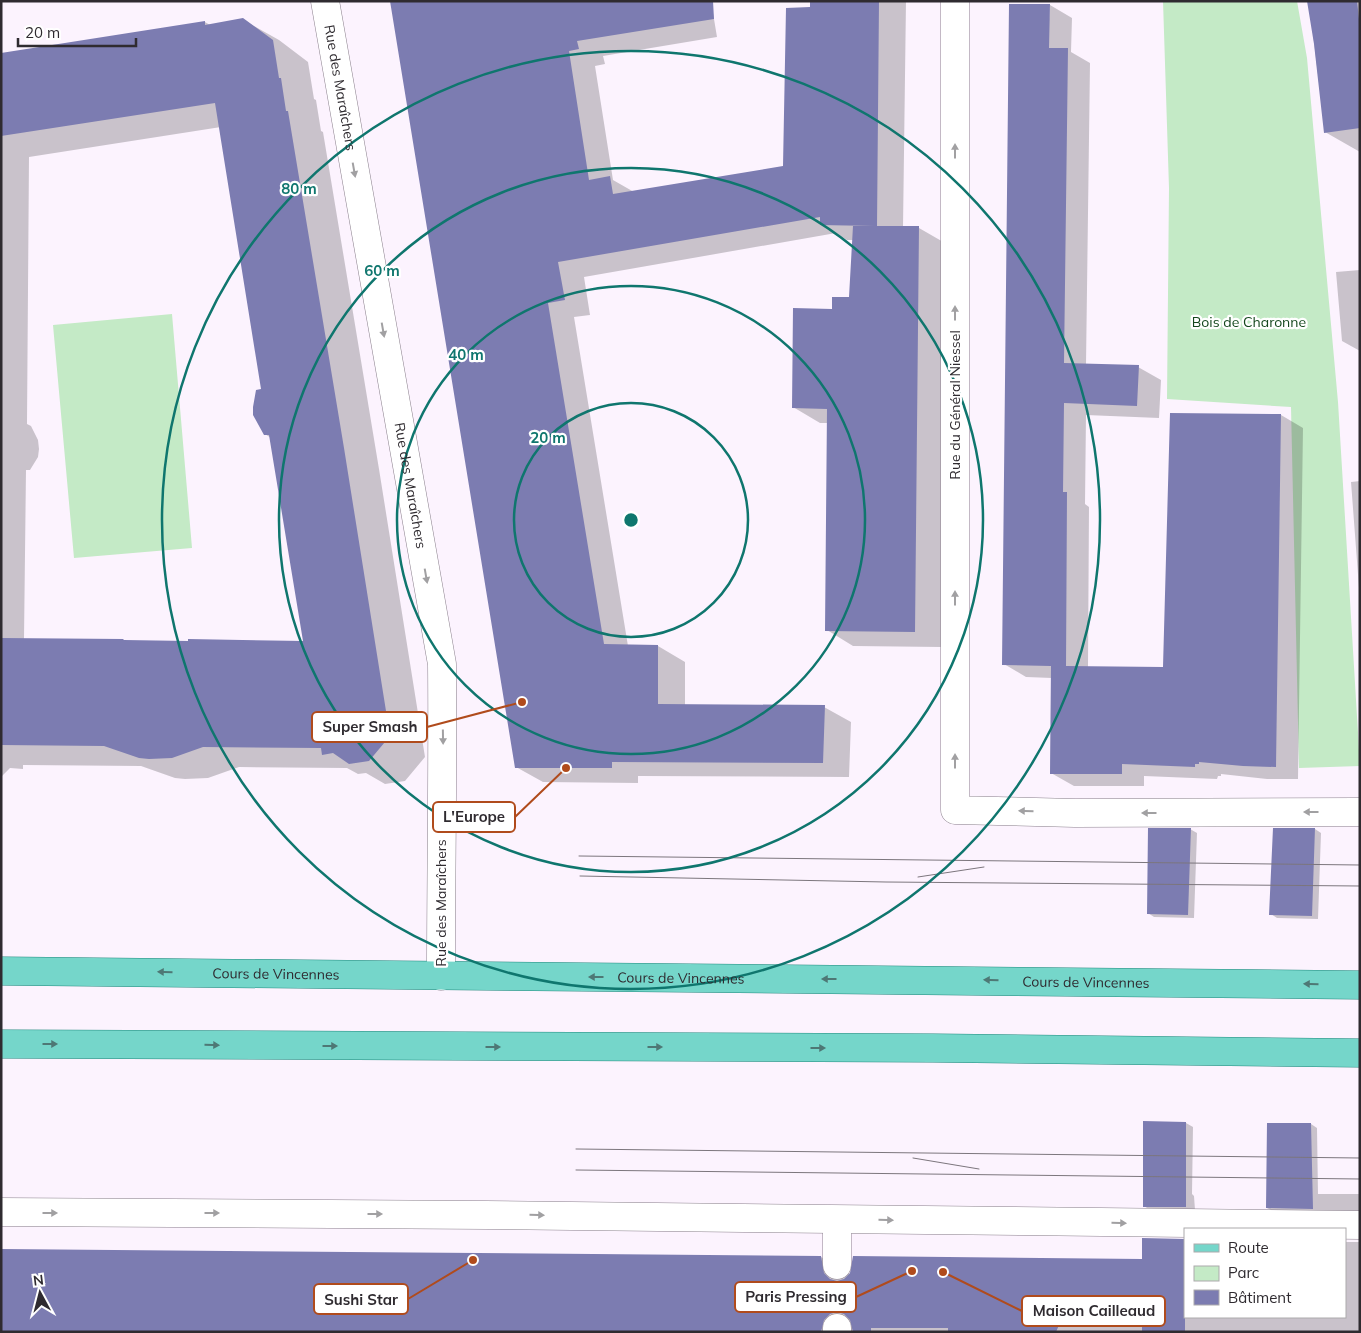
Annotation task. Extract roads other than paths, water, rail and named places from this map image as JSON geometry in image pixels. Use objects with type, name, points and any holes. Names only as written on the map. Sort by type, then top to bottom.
[{"type":"main road","name":"Cours de Vincennes","points":[[1,971],[1360,984]]},
{"type":"main road","points":[[1,1044],[933,1048],[1360,1053]]},
{"type":"street","name":"Rue des Maraîchers","points":[[325,1],[442,664],[444,775],[441,976]]},
{"type":"street","name":"Rue du Général Niessel","points":[[956,1],[955,810],[1075,813],[1360,812]]},
{"type":"street","points":[[1,1212],[486,1214],[837,1220],[1360,1225]]},
{"type":"street","points":[[837,1220],[837,1265]]},
{"type":"tram line","points":[[579,856],[1360,865]]},
{"type":"tram line","points":[[918,877],[984,867]]},
{"type":"tram line","points":[[580,876],[886,882],[1360,886]]},
{"type":"tram line","points":[[576,1149],[1360,1158]]},
{"type":"tram line","points":[[913,1158],[979,1169]]},
{"type":"tram line","points":[[576,1170],[1360,1179]]},
{"type":"place","name":"Super Smash","points":[[522,702]]},
{"type":"place","name":"L'Europe","points":[[566,768]]},
{"type":"place","name":"Sushi Star","points":[[473,1260]]},
{"type":"place","name":"Paris Pressing","points":[[912,1271]]},
{"type":"place","name":"Maison Cailleaud","points":[[943,1272]]},
{"type":"park label","name":"Bois de Charonne","points":[[1249,322]]}]
